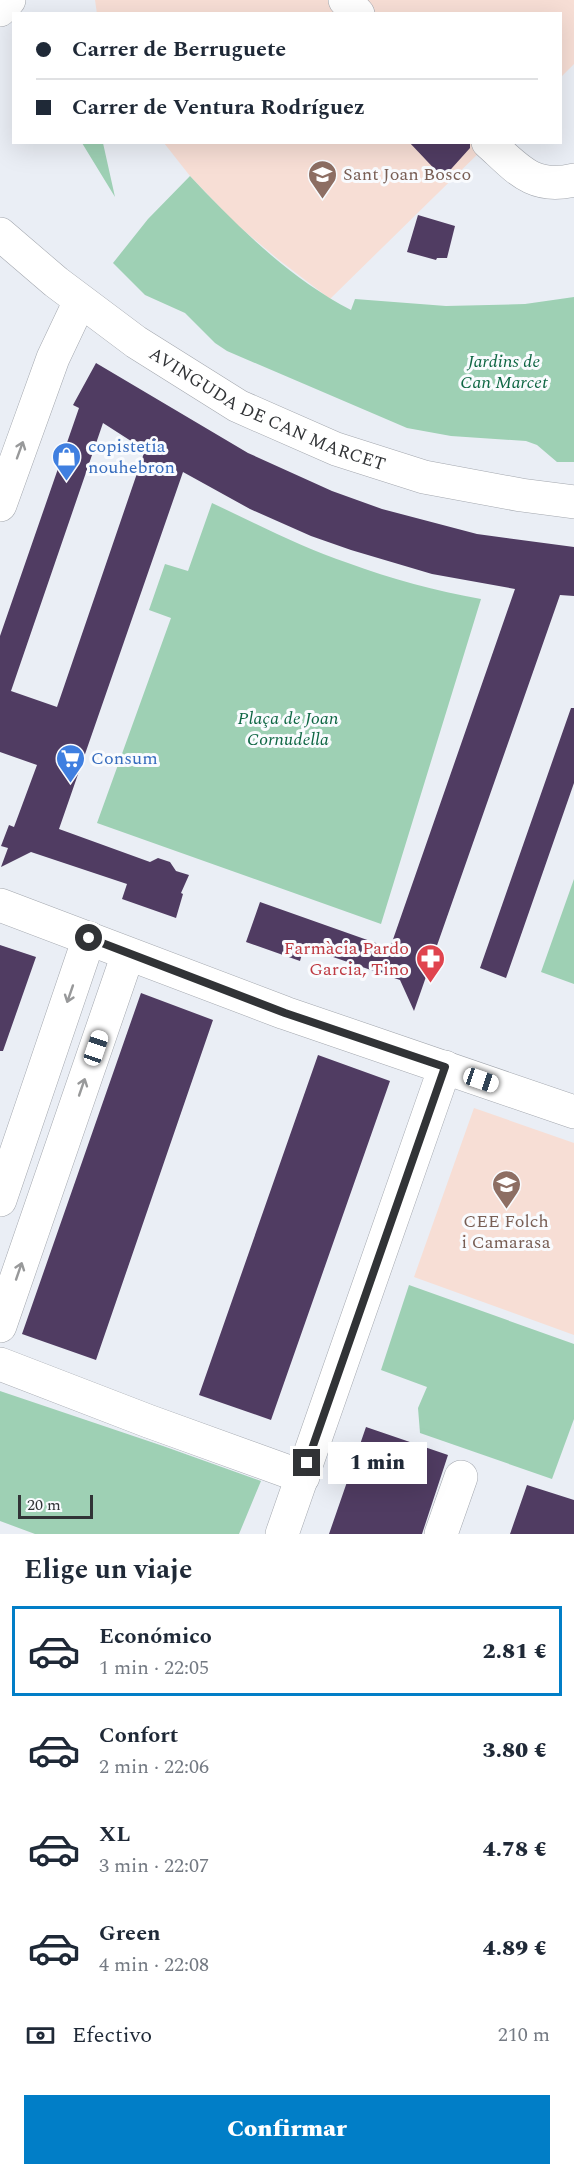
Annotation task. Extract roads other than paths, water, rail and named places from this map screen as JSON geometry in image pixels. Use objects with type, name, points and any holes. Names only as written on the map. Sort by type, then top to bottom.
[{"type":"street","points":[[0,10],[9,0]]},
{"type":"street","points":[[345,0],[356,12]]},
{"type":"street","points":[[490,144],[530,179],[558,184],[574,180]]},
{"type":"street","name":"AVINGUDA DE CAN MARCET","points":[[0,234],[80,301],[136,342],[238,406],[318,442],[424,477],[521,495],[574,502]]},
{"type":"street","points":[[0,505],[53,358],[80,301]]},
{"type":"street","points":[[0,905],[302,1019],[574,1112]]},
{"type":"street","points":[[0,1200],[89,938]]},
{"type":"street","points":[[0,1326],[128,954]]},
{"type":"street","points":[[282,1534],[445,1067]]},
{"type":"street","points":[[0,1364],[303,1477]]},
{"type":"street","points":[[441,1534],[461,1477]]},
{"type":"place","name":"Sant Joan Bosco","points":[[322,200]]},
{"type":"place","name":"copistetia nouhebron","points":[[67,482]]},
{"type":"place","name":"Consum","points":[[70,784]]},
{"type":"place","name":"Farmàcia Pardo Garcia, Tino","points":[[430,984]]},
{"type":"place","name":"CEE Folch i Camarasa","points":[[506,1210]]},
{"type":"park label","name":"Jardins de Can Marcet","points":[[504,371]]},
{"type":"park label","name":"Plaça de Joan Cornudella","points":[[288,728]]}]
